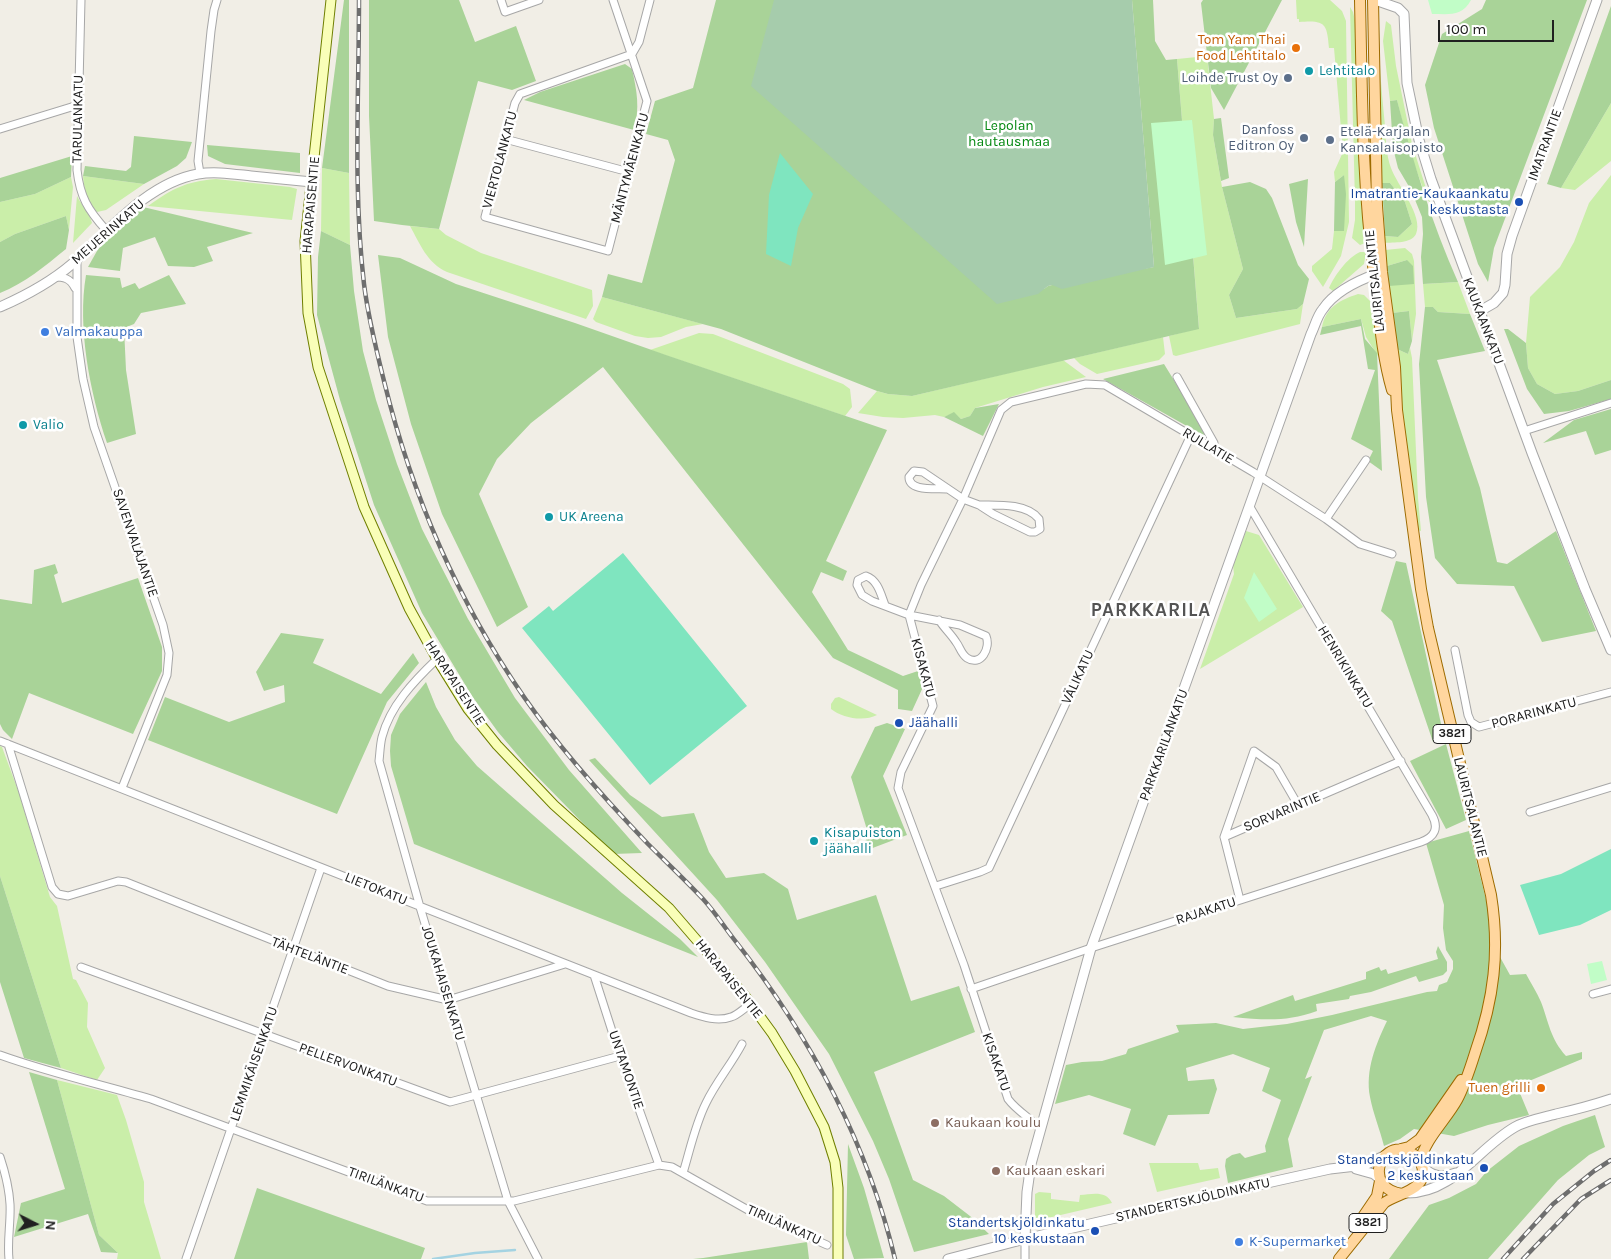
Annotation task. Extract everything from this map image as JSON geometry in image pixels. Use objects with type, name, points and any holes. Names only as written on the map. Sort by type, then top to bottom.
[{"type":"main road","name":"HARAPAISENTIE","points":[[330,0],[305,240],[308,314],[318,367],[366,512],[408,608],[468,709],[525,777],[669,908],[715,959],[751,1004],[795,1071],[824,1127],[835,1162],[838,1188],[838,1259]]},
{"type":"main road","name":"LAURITSALANTIE","points":[[1360,0],[1364,161],[1371,254],[1378,273]]},
{"type":"main road","name":"LAURITSALANTIE","points":[[1374,0],[1378,273],[1395,367],[1397,410],[1421,589],[1428,628],[1494,912],[1496,950],[1493,989],[1489,1007],[1465,1084],[1457,1100],[1423,1151],[1421,1164]]},
{"type":"main road","name":"LAURITSALANTIE","points":[[1401,1149],[1409,1147],[1420,1139],[1445,1104],[1474,1055]]},
{"type":"main road","points":[[1401,1149],[1414,1154],[1421,1164],[1422,1177],[1412,1190],[1404,1194],[1385,1188],[1380,1180],[1379,1168],[1386,1155],[1401,1149]]},
{"type":"main road","name":"3821","points":[[1333,1259],[1372,1204],[1379,1189],[1380,1180]]},
{"type":"main road","name":"3821","points":[[1339,1259],[1384,1203],[1390,1198],[1404,1194]]},
{"type":"street","name":"TARULANKATU","points":[[81,0],[77,170],[83,200],[106,230]]},
{"type":"street","points":[[200,174],[198,161],[209,50],[217,0]]},
{"type":"street","points":[[501,0],[505,12],[539,0]]},
{"type":"street","name":"MÄNTYMÄENKATU","points":[[608,251],[647,101],[613,0]]},
{"type":"street","points":[[632,54],[639,42],[650,0]]},
{"type":"street","name":"KAUKAANKATU","points":[[1374,0],[1398,8],[1404,14],[1407,83],[1419,140],[1431,180],[1524,431],[1582,582],[1611,650]]},
{"type":"street","name":"IMATRANTIE","points":[[1480,310],[1494,303],[1502,293],[1505,285],[1507,254],[1512,236],[1597,0]]},
{"type":"street","name":"VIERTOLANKATU","points":[[608,251],[485,217],[515,102],[520,94],[632,54]]},
{"type":"street","points":[[0,129],[78,105]]},
{"type":"street","points":[[505,139],[629,172]]},
{"type":"street","name":"MEIJERINKATU","points":[[0,307],[26,296],[77,259],[106,230],[162,187],[187,176],[223,173],[312,182]]},
{"type":"street","name":"SAVENVALAJANTIE","points":[[77,259],[77,338],[83,379],[94,427],[163,625],[168,653],[167,675],[122,788]]},
{"type":"street","name":"PARKKARILANKATU","points":[[1025,1259],[1027,1192],[1031,1164],[1091,948],[1322,309],[1336,296],[1354,284],[1378,273]]},
{"type":"street","points":[[53,277],[64,277],[72,282],[76,292]]},
{"type":"street","points":[[1178,376],[1214,445]]},
{"type":"street","name":"RULLATIE","points":[[963,499],[1001,410],[1012,402],[1086,384],[1105,385],[1191,436],[1214,445],[1260,478],[1326,519],[1360,544],[1392,554]]},
{"type":"street","points":[[1524,431],[1611,404]]},
{"type":"street","name":"VÄLIKATU","points":[[936,886],[989,868],[1191,436]]},
{"type":"street","points":[[1326,519],[1366,460]]},
{"type":"street","points":[[947,489],[922,488],[912,485],[909,482],[909,477],[914,471],[919,471],[963,499],[979,505],[1030,532],[1040,529],[1040,519],[1030,512],[999,505],[979,505]]},
{"type":"street","points":[[909,615],[921,585],[963,499]]},
{"type":"street","name":"HENRIKINKATU","points":[[1250,508],[1401,761],[1432,815],[1436,827]]},
{"type":"street","points":[[885,605],[871,578],[866,576],[858,580],[857,585],[862,595],[885,605],[909,615],[939,620],[960,625],[986,636],[988,642],[984,656],[973,660],[967,658],[943,628],[939,620]]},
{"type":"street","name":"KISAKATU","points":[[909,615],[933,706],[901,772],[898,788],[964,965],[1008,1099],[1014,1108],[1030,1118],[1040,1128]]},
{"type":"street","name":"PORARINKATU","points":[[1455,650],[1468,715],[1471,722],[1479,727],[1611,692]]},
{"type":"street","name":"JOUKAHAISENKATU","points":[[437,659],[392,709],[381,738],[379,761],[420,907],[508,1201],[538,1259]]},
{"type":"street","name":"LIETOKATU","points":[[0,741],[691,1013],[707,1018],[732,1017],[751,1004]]},
{"type":"street","name":"TÄHTELÄNTIE","points":[[8,744],[52,886],[58,894],[68,896],[118,882],[126,882],[293,950],[388,986],[448,1000]]},
{"type":"street","points":[[1240,900],[1224,837],[1254,751],[1276,767],[1298,805]]},
{"type":"street","name":"SORVARINTIE","points":[[1224,837],[1401,761]]},
{"type":"street","points":[[1530,812],[1611,787]]},
{"type":"street","name":"RAJAKATU","points":[[971,989],[1091,948],[1421,842],[1432,836],[1436,827]]},
{"type":"street","name":"LEMMIKÄISENKATU","points":[[186,1259],[321,868]]},
{"type":"street","points":[[448,1000],[565,964]]},
{"type":"street","name":"PELLERVONKATU","points":[[81,967],[450,1102],[620,1056]]},
{"type":"street","name":"UNTAMONTIE","points":[[594,975],[620,1056],[659,1165]]},
{"type":"street","points":[[1593,994],[1611,989]]},
{"type":"street","points":[[683,1173],[704,1106],[742,1044]]},
{"type":"street","name":"TIRILÄNKATU","points":[[0,1055],[46,1071],[151,1100],[427,1201],[514,1201],[659,1165],[672,1167],[748,1210],[827,1244]]},
{"type":"street","points":[[1404,1194],[1421,1192],[1454,1178],[1496,1140],[1516,1126],[1538,1118],[1611,1099]]},
{"type":"street","name":"STANDERTSKJÖLDINKATU","points":[[948,1259],[1025,1239],[1303,1174],[1330,1169],[1350,1168],[1373,1162],[1386,1155]]},
{"type":"street","points":[[0,1157],[5,1172],[10,1204],[7,1245],[9,1259]]},
{"type":"street","points":[[1421,1164],[1431,1174],[1441,1176],[1461,1171]]},
{"type":"street","name":"STANDERTSKJÖLDINKATU","points":[[1350,1168],[1374,1174],[1380,1180]]},
{"type":"green space","points":[[344,0],[349,0],[349,173],[322,168]]},
{"type":"green space","points":[[369,0],[459,0],[475,42],[516,26],[536,81],[512,90],[478,81],[439,229],[374,221],[369,116]]},
{"type":"green space","points":[[716,0],[843,0],[1044,289],[1052,285],[1154,267],[1132,0],[1153,0],[1155,41],[1166,60],[1177,59],[1199,329],[912,396],[877,391],[721,329],[602,297],[608,274],[642,283],[675,160],[668,140],[646,134],[655,101],[693,88]]},
{"type":"green space","name":"Lepolan hautausmaa","points":[[774,0],[1132,0],[1154,267],[1062,289],[1052,285],[1038,294],[997,304],[751,86]]},
{"type":"green space","points":[[1203,0],[1282,0],[1224,110],[1211,88],[1201,3]]},
{"type":"green space","points":[[1296,0],[1330,0],[1342,11],[1346,21],[1349,222],[1341,256],[1323,287],[1312,271],[1312,266],[1332,249],[1334,231],[1344,231],[1344,175],[1335,182],[1334,172],[1343,152],[1334,48],[1329,48],[1327,33],[1323,25],[1314,22],[1299,22],[1299,19],[1297,19]]},
{"type":"green space","points":[[1428,0],[1471,0],[1459,12],[1432,14]]},
{"type":"green space","points":[[1486,0],[1587,0],[1494,248],[1488,282],[1478,264],[1434,128],[1425,85],[1442,34],[1482,9]]},
{"type":"green space","points":[[1611,6],[1611,103],[1561,188],[1547,184]]},
{"type":"green space","points":[[1350,7],[1356,25],[1361,202],[1365,243],[1360,245],[1352,238],[1355,202]]},
{"type":"green space","points":[[1386,21],[1391,25],[1396,66],[1412,144],[1431,204],[1427,199],[1410,153],[1397,100],[1390,101],[1383,41]]},
{"type":"green space","points":[[1207,56],[1214,119],[1213,135],[1222,187],[1243,269],[1229,295],[1236,318],[1297,309],[1303,304],[1300,324],[1176,356],[1173,355],[1169,336],[1199,328],[1177,59]]},
{"type":"green space","points":[[625,64],[632,69],[636,92],[637,114],[634,130],[524,100],[540,92]]},
{"type":"green space","points":[[1380,65],[1388,158],[1394,175],[1409,201],[1416,218],[1416,234],[1414,237],[1402,242],[1384,243],[1384,236],[1398,237],[1412,224],[1405,202],[1390,183],[1382,183]]},
{"type":"green space","points":[[1397,100],[1424,192],[1458,282],[1423,284],[1421,257],[1422,217],[1411,190],[1398,168],[1393,148],[1390,101]]},
{"type":"green space","points":[[1611,103],[1611,161],[1575,190],[1561,188]]},
{"type":"green space","points":[[1221,118],[1229,178],[1221,181],[1213,135],[1214,119]]},
{"type":"green space","points":[[1192,120],[1207,255],[1165,265],[1151,123]]},
{"type":"green space","points":[[134,136],[192,142],[186,158],[177,166],[144,184],[83,176],[85,166],[126,171],[131,167]]},
{"type":"green space","points":[[207,145],[300,153],[300,173],[225,164],[208,156]]},
{"type":"green space","points":[[780,153],[813,194],[798,228],[791,266],[766,254],[769,195]]},
{"type":"green space","points":[[72,156],[71,177],[35,194],[0,202],[0,178]]},
{"type":"green space","points":[[322,168],[349,173],[350,245],[321,231]]},
{"type":"green space","points":[[1344,175],[1346,194],[1344,231],[1334,231],[1335,182]]},
{"type":"green space","points":[[1611,175],[1611,380],[1578,391],[1555,394],[1537,384],[1528,368],[1526,343],[1530,297],[1560,267],[1574,242],[1589,203]]},
{"type":"green space","points":[[83,176],[144,184],[106,210],[97,212],[87,195]]},
{"type":"green space","points":[[71,177],[73,187],[69,230],[66,216],[15,234],[0,242],[0,202],[35,194]]},
{"type":"green space","points":[[216,179],[297,189],[292,220],[148,206],[187,184]]},
{"type":"green space","points":[[1308,179],[1304,247],[1296,222],[1289,184]]},
{"type":"green space","points":[[1250,182],[1266,189],[1272,198],[1298,265],[1309,279],[1303,304],[1297,309],[1236,318],[1229,295],[1243,269],[1222,187]]},
{"type":"green space","points":[[1382,183],[1390,183],[1405,202],[1412,224],[1398,237],[1385,236]]},
{"type":"green space","points":[[77,196],[92,223],[73,243]]},
{"type":"green space","points":[[143,207],[253,233],[207,247],[213,261],[194,267],[168,266],[155,237],[123,248],[120,271],[88,267],[112,230]]},
{"type":"green space","points":[[66,216],[69,230],[66,249],[26,279],[0,293],[0,242],[15,234]]},
{"type":"green space","points":[[410,226],[439,229],[446,235],[481,253],[592,290],[593,306],[586,319],[447,272],[434,264],[429,258]]},
{"type":"green space","points":[[321,231],[350,245],[354,291],[363,351],[376,400],[397,464],[422,529],[468,619],[515,698],[569,770],[642,853],[613,854],[527,766],[498,732],[472,696],[422,613],[374,505],[340,400],[317,315],[318,257]]},
{"type":"green space","points":[[1405,248],[1412,254],[1414,261],[1416,314],[1412,341],[1409,311],[1392,313],[1389,286],[1407,260],[1387,266],[1385,250]]},
{"type":"green space","points":[[1360,252],[1366,252],[1364,264],[1333,291],[1329,288],[1342,267]]},
{"type":"green space","points":[[378,255],[400,258],[456,284],[887,430],[826,561],[847,571],[843,581],[821,572],[812,592],[848,650],[903,676],[918,671],[923,687],[912,711],[898,709],[898,690],[833,658],[603,367],[531,423],[497,459],[479,494],[528,607],[497,627],[442,514],[411,424],[388,337]]},
{"type":"green space","points":[[1407,260],[1413,266],[1414,284],[1389,286],[1387,266]]},
{"type":"green space","points":[[86,275],[120,278],[122,288],[135,283],[139,289],[169,275],[186,304],[141,313],[134,324],[124,328],[126,370],[136,434],[107,443],[95,403],[84,338],[83,316]]},
{"type":"green space","points":[[1458,282],[1470,314],[1438,312],[1433,307],[1425,307],[1423,284]]},
{"type":"green space","points":[[1358,294],[1364,295],[1372,303],[1381,361],[1366,337],[1361,319],[1322,327],[1330,309],[1345,299]]},
{"type":"green space","points":[[602,297],[703,324],[686,327],[661,337],[635,336],[596,322],[593,319]]},
{"type":"green space","points":[[1425,307],[1433,307],[1438,312],[1470,314],[1485,351],[1437,360],[1480,488],[1497,562],[1507,564],[1556,531],[1596,631],[1542,642],[1514,586],[1457,584],[1435,558],[1426,497],[1419,364]]},
{"type":"green space","points":[[1409,311],[1412,341],[1408,354],[1397,349],[1392,313]]},
{"type":"green space","points":[[1361,319],[1365,339],[1377,353],[1382,471],[1368,461],[1373,451],[1351,439],[1375,370],[1368,369],[1361,326],[1320,335],[1322,327]]},
{"type":"green space","points":[[1504,329],[1508,329],[1526,343],[1528,368],[1537,384],[1555,394],[1578,391],[1611,380],[1611,399],[1569,411],[1544,414],[1527,389]]},
{"type":"green space","points":[[699,333],[713,334],[843,384],[850,389],[852,407],[845,416],[650,350]]},
{"type":"green space","points":[[1163,337],[1165,354],[1159,360],[1097,374],[1074,358]]},
{"type":"green space","points":[[1410,348],[1421,531],[1418,530],[1395,353],[1397,349],[1408,354]]},
{"type":"green space","points":[[1063,360],[1086,377],[1043,387],[975,408],[970,416],[961,419],[954,413],[944,417],[935,415],[903,418],[858,413],[877,391],[912,396]]},
{"type":"green space","points":[[1164,364],[1210,439],[1103,379]]},
{"type":"green space","points":[[999,404],[983,436],[944,417],[954,412],[961,419],[970,416],[975,408]]},
{"type":"green space","points":[[1611,409],[1611,450],[1595,455],[1586,431],[1543,443],[1574,420]]},
{"type":"green space","points":[[1246,531],[1259,535],[1303,607],[1200,669],[1234,574],[1233,565]]},
{"type":"green space","points":[[623,553],[747,706],[650,785],[522,628],[549,606],[553,611]]},
{"type":"green space","points":[[1396,561],[1406,563],[1443,733],[1433,742],[1392,621],[1381,611]]},
{"type":"green space","points":[[55,564],[58,573],[54,575],[62,603],[138,578],[162,647],[162,671],[133,734],[29,693],[12,739],[0,724],[0,599],[32,604],[34,570]]},
{"type":"green space","points":[[1254,572],[1277,609],[1259,622],[1244,598]]},
{"type":"green space","points":[[281,633],[324,639],[313,663],[381,694],[413,653],[419,663],[387,702],[337,814],[148,740],[165,697],[229,722],[285,702],[284,685],[264,691],[256,672]]},
{"type":"green space","points":[[426,682],[436,707],[455,740],[477,766],[622,893],[680,939],[698,957],[414,844],[391,766],[391,735],[400,714]]},
{"type":"green space","points":[[839,697],[877,715],[860,719],[841,715],[831,709],[831,704],[835,698]]},
{"type":"green space","points":[[887,723],[905,729],[883,776],[907,835],[862,852],[868,833],[851,777],[875,727]]},
{"type":"green space","points":[[1446,744],[1466,820],[1446,829],[1410,761]]},
{"type":"green space","points":[[0,746],[19,793],[50,897],[57,906],[73,979],[76,980],[88,1003],[87,1027],[105,1068],[97,1080],[61,1068],[0,876]]},
{"type":"green space","points":[[595,758],[630,795],[662,817],[694,813],[709,852],[726,878],[764,873],[788,889],[797,920],[876,895],[911,1001],[959,986],[975,1032],[874,1072],[913,1180],[944,1196],[989,1234],[914,1252],[889,1179],[873,1141],[829,1054],[765,962],[717,900],[589,760]]},
{"type":"green space","points":[[1469,831],[1488,908],[1490,939],[1510,975],[1526,974],[1541,1002],[1553,1037],[1566,1056],[1582,1052],[1582,1059],[1517,1086],[1529,1115],[1454,1136],[1414,1129],[1400,1139],[1384,1146],[1371,1103],[1369,1077],[1375,1048],[1387,1021],[1371,1016],[1324,1030],[1305,1079],[1312,1076],[1288,1139],[1293,1167],[1228,1183],[1225,1166],[1226,1159],[1240,1153],[1245,1158],[1266,1152],[1265,1146],[1281,1100],[1262,1091],[1270,1068],[1233,1054],[1186,1068],[1188,1081],[1214,1079],[1217,1089],[1209,1114],[1168,1115],[1155,1146],[1123,1134],[1131,1109],[1089,1095],[1055,1104],[1066,1065],[1102,1061],[1126,1054],[1128,1049],[1179,1032],[1176,1025],[1216,1023],[1243,1029],[1287,1024],[1437,991],[1439,985],[1447,982],[1453,969],[1453,961],[1446,950],[1443,928],[1444,905],[1426,843]]},
{"type":"green space","points":[[1611,849],[1611,910],[1580,925],[1539,935],[1520,885],[1561,874]]},
{"type":"green space","points":[[0,876],[61,1068],[24,1058],[0,982]]},
{"type":"green space","points":[[1438,946],[1447,962],[1447,971],[1443,975],[1419,982],[1416,976],[1371,992],[1350,996],[1349,999],[1316,1004],[1317,1011],[1306,1015],[1285,1019],[1233,1017],[1293,995],[1295,1001],[1366,979],[1366,972],[1379,967],[1381,971],[1386,969],[1388,974],[1438,959],[1436,952]]},
{"type":"green space","points":[[1602,961],[1607,980],[1591,984],[1587,964]]},
{"type":"green space","points":[[29,1072],[57,1080],[99,1235],[118,1253],[101,1252],[88,1214],[14,1237],[21,1203],[65,1189]]},
{"type":"green space","points":[[57,1080],[117,1095],[144,1182],[144,1202],[161,1259],[117,1259],[118,1253],[99,1235]]},
{"type":"green space","points":[[1595,1115],[1605,1147],[1589,1155],[1558,1180],[1488,1259],[1389,1259],[1429,1205],[1449,1198],[1476,1184],[1487,1171],[1519,1146],[1563,1126]]},
{"type":"green space","points":[[848,1144],[864,1188],[884,1258],[854,1259],[846,1235]]},
{"type":"green space","points":[[1149,1163],[1198,1163],[1200,1170],[1218,1168],[1220,1178],[1157,1192]]},
{"type":"green space","points":[[257,1188],[425,1248],[421,1259],[234,1259]]},
{"type":"green space","points":[[1039,1192],[1051,1193],[1051,1199],[1079,1202],[1080,1195],[1102,1194],[1112,1203],[1035,1221],[1035,1194]]},
{"type":"green space","points":[[807,1242],[809,1259],[693,1259],[703,1258]]},
{"type":"waterway","points":[[433,1259],[515,1250]]},
{"type":"railway","points":[[359,0],[357,142],[361,249],[366,296],[375,345],[395,424],[408,465],[439,546],[478,623],[500,660],[538,716],[567,754],[615,809],[707,904],[786,1012],[832,1090],[851,1131],[883,1215],[895,1259]]},
{"type":"railway","points":[[1503,1259],[1553,1204],[1594,1171],[1611,1160]]},
{"type":"railway","points":[[1523,1259],[1581,1199],[1611,1180]]},
{"type":"place","name":"Tom Yam Thai Food Lehtitalo","points":[[1296,48]]},
{"type":"place","name":"Lehtitalo","points":[[1309,71]]},
{"type":"place","name":"Loihde Trust Oy","points":[[1288,78]]},
{"type":"place","name":"Danfoss Editron Oy","points":[[1304,138]]},
{"type":"place","name":"Etelä-Karjalan Kansalaisopisto","points":[[1330,140]]},
{"type":"place","name":"Imatrantie-Kaukaankatu keskustasta","points":[[1519,202]]},
{"type":"place","name":"Valmakauppa","points":[[45,332]]},
{"type":"place","name":"Valio","points":[[23,425]]},
{"type":"place","name":"UK Areena","points":[[549,517]]},
{"type":"place","name":"Jäähalli","points":[[899,723]]},
{"type":"place","name":"Kisapuiston jäähalli","points":[[814,841]]},
{"type":"place","name":"Tuen grilli","points":[[1541,1088]]},
{"type":"place","name":"Kaukaan koulu","points":[[935,1123]]},
{"type":"place","name":"Standertskjöldinkatu 2 keskustaan","points":[[1484,1168]]},
{"type":"place","name":"Kaukaan eskari","points":[[996,1171]]},
{"type":"place","name":"Standertskjöldinkatu 10 keskustaan","points":[[1095,1231]]},
{"type":"place","name":"K-Supermarket","points":[[1239,1242]]},
{"type":"district","name":"PARKKARILA","points":[[1151,611]]}]
